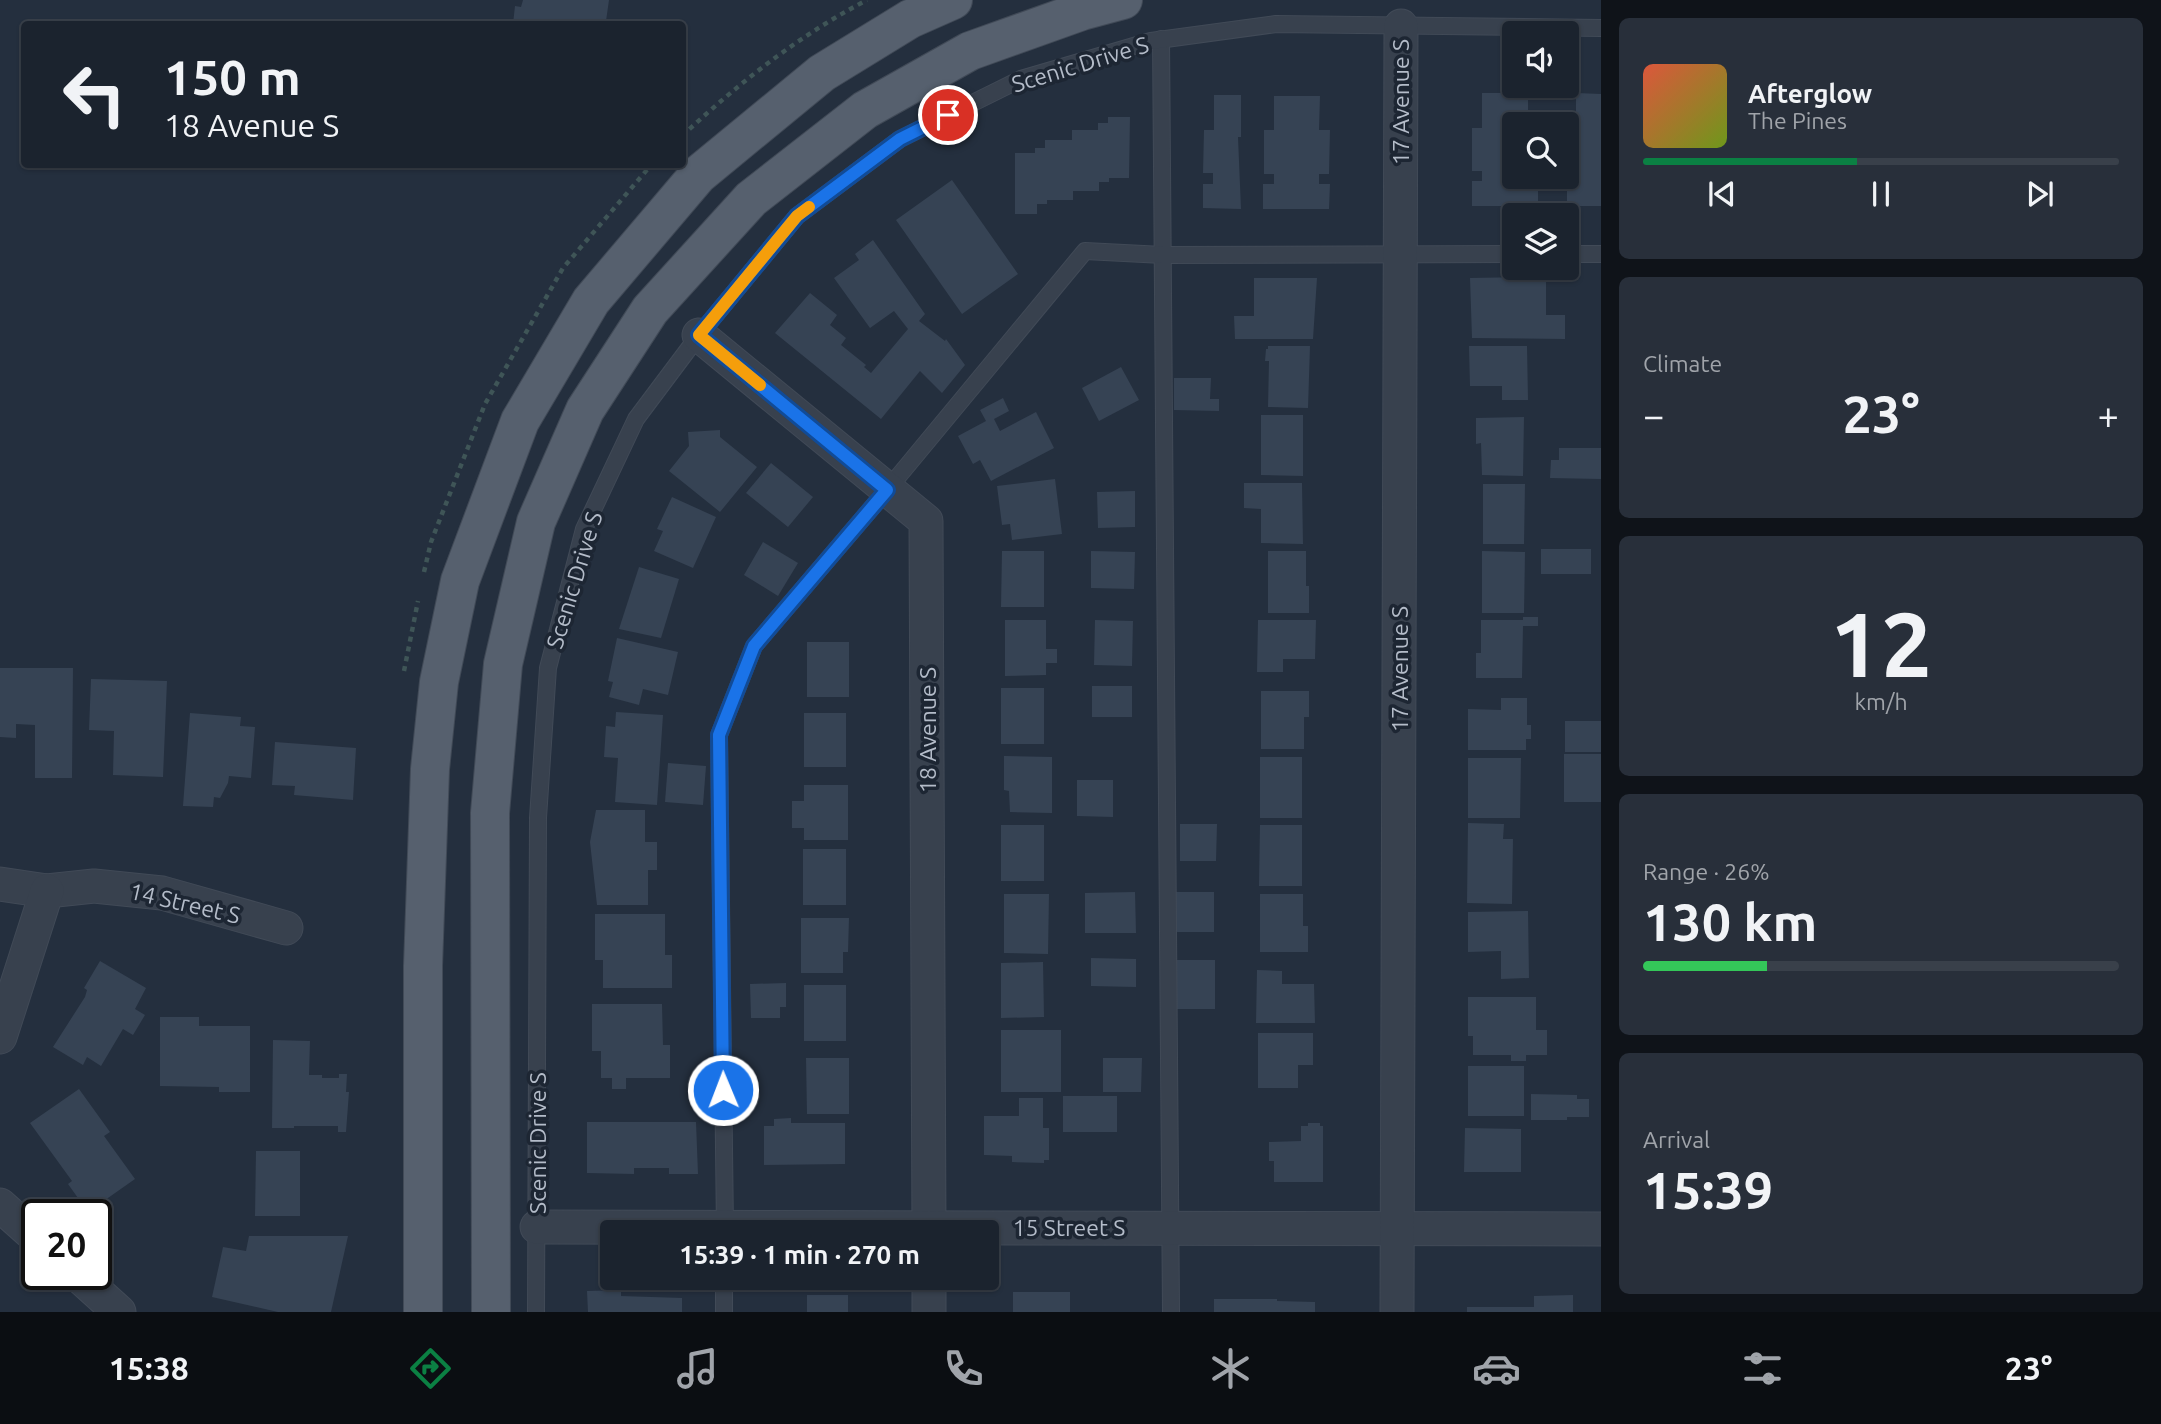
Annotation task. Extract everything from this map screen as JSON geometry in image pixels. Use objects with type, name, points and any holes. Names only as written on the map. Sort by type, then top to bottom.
[{"type":"main road","points":[[423,1312],[422,966],[429,769],[439,682],[460,581],[520,421],[592,301],[698,176],[822,73],[910,19],[954,0]]},
{"type":"main road","name":"Scenic Drive S","points":[[491,1312],[489,813],[503,664],[536,522],[586,410],[650,310],[751,199],[865,110],[970,51],[1082,11],[1124,0]]},
{"type":"street","name":"17 Avenue S","points":[[1397,1312],[1401,26]]},
{"type":"street","name":"18 Avenue S","points":[[699,335],[926,521],[929,1220]]},
{"type":"street","name":"14 Street S","points":[[0,884],[47,891],[94,886],[162,893],[286,928]]},
{"type":"street","points":[[0,1037],[47,891]]},
{"type":"street","points":[[0,1205],[21,1224]]},
{"type":"street","name":"15 Street S","points":[[537,1227],[600,1228]]},
{"type":"street","name":"15 Street S","points":[[999,1229],[1601,1229]]},
{"type":"street","points":[[95,1290],[119,1312]]},
{"type":"street","points":[[929,1290],[929,1312]]},
{"type":"lane","name":"Scenic Drive S","points":[[536,1312],[538,818],[548,668],[584,529],[636,419],[699,335],[797,216],[900,139],[1021,79],[1161,39],[1276,24],[1601,28]]},
{"type":"lane","points":[[1161,39],[1171,1312]]},
{"type":"lane","points":[[725,1220],[719,735],[754,646],[1085,251],[1163,255],[1502,254]]},
{"type":"lane","points":[[1579,254],[1601,254]]},
{"type":"lane","points":[[724,1290],[724,1312]]},
{"type":"path","points":[[686,131],[736,87],[824,22],[867,0]]},
{"type":"building","points":[[523,0],[609,0],[606,21],[513,21],[515,6],[521,7]]},
{"type":"building","points":[[1482,93],[1502,93],[1502,98],[1528,98],[1528,112],[1502,112],[1502,189],[1538,189],[1538,203],[1472,206],[1472,181],[1482,181],[1482,171],[1472,171],[1472,128],[1482,128]]},
{"type":"building","points":[[1579,93],[1601,94],[1601,206],[1567,203],[1567,189],[1579,189],[1579,112],[1576,112],[1576,98],[1579,98]]},
{"type":"building","points":[[1214,95],[1241,95],[1241,137],[1238,137],[1241,209],[1203,208],[1203,184],[1213,184],[1213,173],[1203,173],[1204,130],[1214,130]]},
{"type":"building","points":[[1274,96],[1320,96],[1319,130],[1330,130],[1329,174],[1319,174],[1319,184],[1330,184],[1329,209],[1263,209],[1263,184],[1274,184],[1274,174],[1264,174],[1264,130],[1274,130]]},
{"type":"building","points":[[1108,117],[1130,117],[1129,178],[1109,178],[1109,182],[1099,182],[1099,191],[1073,191],[1073,200],[1047,200],[1047,204],[1037,204],[1037,214],[1015,214],[1015,153],[1035,153],[1035,148],[1045,148],[1045,140],[1072,140],[1072,130],[1098,130],[1098,123],[1108,123]]},
{"type":"building","points":[[952,180],[1018,274],[962,314],[896,220]]},
{"type":"building","points":[[873,240],[925,314],[919,321],[945,341],[946,339],[965,365],[942,393],[920,371],[881,419],[775,333],[810,293],[837,315],[830,325],[846,338],[841,345],[866,365],[864,367],[871,373],[908,329],[894,311],[870,328],[834,278],[859,260],[855,254]]},
{"type":"building","points":[[1254,278],[1317,278],[1313,339],[1235,339],[1234,316],[1254,316]]},
{"type":"building","points":[[1470,278],[1546,281],[1546,315],[1565,315],[1565,339],[1472,338]]},
{"type":"building","points":[[1268,346],[1310,346],[1308,408],[1268,407],[1269,361],[1265,361]]},
{"type":"building","points":[[1469,346],[1527,346],[1528,400],[1502,400],[1502,386],[1470,386]]},
{"type":"building","points":[[1121,367],[1139,400],[1099,421],[1082,388]]},
{"type":"building","points":[[1174,378],[1211,378],[1210,399],[1219,399],[1219,411],[1174,410]]},
{"type":"building","points":[[1003,398],[1009,411],[994,419],[1000,431],[1036,412],[1054,448],[991,481],[980,460],[973,464],[958,436],[986,421],[980,410]]},
{"type":"building","points":[[1261,415],[1303,415],[1303,476],[1261,475]]},
{"type":"building","points":[[1524,417],[1523,476],[1482,475],[1481,443],[1476,444],[1476,418]]},
{"type":"building","points":[[720,430],[720,437],[757,467],[720,512],[669,471],[689,446],[688,432]]},
{"type":"building","points":[[1559,448],[1601,448],[1601,479],[1550,478],[1551,460],[1559,460]]},
{"type":"building","points":[[771,463],[813,497],[788,527],[746,493]]},
{"type":"building","points":[[1055,479],[1062,534],[1012,540],[1010,524],[1002,525],[997,486]]},
{"type":"building","points":[[1244,483],[1302,483],[1303,544],[1261,543],[1261,509],[1244,508]]},
{"type":"building","points":[[1483,484],[1525,484],[1524,544],[1483,544]]},
{"type":"building","points":[[1135,491],[1135,527],[1098,528],[1097,492]]},
{"type":"building","points":[[672,497],[716,517],[693,568],[654,551],[663,531],[657,529]]},
{"type":"building","points":[[763,542],[798,563],[778,596],[744,575]]},
{"type":"building","points":[[1541,549],[1591,549],[1591,574],[1541,574]]},
{"type":"building","points":[[1002,551],[1044,551],[1044,607],[1001,607]]},
{"type":"building","points":[[1091,551],[1135,552],[1134,589],[1091,588]]},
{"type":"building","points":[[1268,551],[1306,551],[1309,613],[1268,613]]},
{"type":"building","points":[[1482,551],[1525,552],[1524,613],[1482,613]]},
{"type":"building","points":[[639,567],[679,579],[661,638],[619,629]]},
{"type":"building","points":[[1523,617],[1538,617],[1538,626],[1523,626],[1522,678],[1476,678],[1476,653],[1481,653],[1481,620],[1523,620]]},
{"type":"building","points":[[1005,620],[1046,620],[1046,649],[1057,649],[1057,663],[1046,663],[1046,675],[1005,676]]},
{"type":"building","points":[[1095,620],[1133,621],[1132,666],[1094,665]]},
{"type":"building","points":[[1258,620],[1316,620],[1315,659],[1283,659],[1283,672],[1257,672]]},
{"type":"building","points":[[617,638],[678,652],[668,695],[643,689],[639,705],[609,697],[613,682],[608,681]]},
{"type":"building","points":[[807,642],[849,642],[849,697],[807,697]]},
{"type":"building","points":[[0,668],[73,668],[72,778],[35,778],[35,725],[16,724],[16,738],[0,737]]},
{"type":"building","points":[[91,679],[167,681],[163,777],[113,775],[114,731],[89,730]]},
{"type":"building","points":[[1092,686],[1132,686],[1132,717],[1092,717]]},
{"type":"building","points":[[1001,688],[1044,688],[1044,744],[1001,744]]},
{"type":"building","points":[[1261,691],[1309,691],[1309,717],[1304,717],[1304,749],[1261,749]]},
{"type":"building","points":[[1501,698],[1527,698],[1527,725],[1531,725],[1531,739],[1526,739],[1526,750],[1468,750],[1468,709],[1501,710]]},
{"type":"building","points":[[616,712],[663,715],[657,805],[615,802],[618,758],[604,757],[606,726],[615,727]]},
{"type":"building","points":[[190,713],[241,717],[240,726],[255,727],[251,778],[229,776],[220,798],[214,797],[213,807],[183,806]]},
{"type":"building","points":[[804,713],[846,713],[846,767],[804,767]]},
{"type":"building","points":[[1565,721],[1601,721],[1601,752],[1565,752]]},
{"type":"building","points":[[275,742],[356,748],[353,800],[294,795],[295,786],[272,785]]},
{"type":"building","points":[[1564,754],[1601,754],[1601,802],[1564,802]]},
{"type":"building","points":[[1004,756],[1052,757],[1052,813],[1010,812],[1009,791],[1004,790]]},
{"type":"building","points":[[1260,757],[1302,757],[1302,818],[1260,818]]},
{"type":"building","points":[[1468,758],[1521,758],[1520,818],[1468,818]]},
{"type":"building","points":[[668,763],[706,766],[703,805],[665,802]]},
{"type":"building","points":[[1077,780],[1113,780],[1113,817],[1077,816]]},
{"type":"building","points":[[804,785],[848,785],[848,840],[804,840],[804,828],[792,828],[792,801],[804,801]]},
{"type":"building","points":[[596,810],[645,810],[645,842],[657,842],[657,870],[648,870],[648,905],[597,905],[590,842]]},
{"type":"building","points":[[1468,823],[1504,824],[1503,839],[1513,839],[1512,904],[1467,903]]},
{"type":"building","points":[[1180,824],[1217,824],[1216,861],[1180,861]]},
{"type":"building","points":[[1001,825],[1044,825],[1044,881],[1001,881]]},
{"type":"building","points":[[1260,825],[1302,825],[1302,886],[1259,886]]},
{"type":"building","points":[[803,849],[846,849],[846,905],[803,905]]},
{"type":"building","points":[[1135,892],[1136,933],[1085,933],[1085,893]]},
{"type":"building","points":[[1176,892],[1214,892],[1214,932],[1176,932]]},
{"type":"building","points":[[1004,894],[1049,894],[1048,954],[1004,953]]},
{"type":"building","points":[[1260,894],[1303,894],[1303,926],[1308,926],[1308,952],[1260,952]]},
{"type":"building","points":[[1528,911],[1529,978],[1501,979],[1501,951],[1468,952],[1468,912]]},
{"type":"building","points":[[595,914],[665,914],[665,955],[672,955],[672,988],[603,988],[603,960],[595,960]]},
{"type":"building","points":[[801,918],[849,918],[848,952],[843,952],[843,973],[801,973]]},
{"type":"building","points":[[1091,958],[1136,959],[1136,987],[1091,986]]},
{"type":"building","points":[[1177,960],[1215,960],[1215,1009],[1176,1009]]},
{"type":"building","points":[[100,961],[146,988],[135,1009],[145,1015],[133,1035],[123,1029],[101,1066],[87,1057],[83,1065],[53,1047],[85,997],[87,990],[84,988]]},
{"type":"building","points":[[1043,962],[1044,1017],[1001,1018],[1001,963]]},
{"type":"building","points":[[1257,970],[1282,971],[1282,984],[1314,984],[1315,1023],[1256,1023]]},
{"type":"building","points":[[786,983],[786,1007],[780,1007],[780,1018],[751,1018],[750,984]]},
{"type":"building","points":[[804,985],[846,985],[846,1041],[804,1041]]},
{"type":"building","points":[[1468,997],[1536,997],[1536,1030],[1547,1030],[1547,1055],[1526,1055],[1526,1061],[1511,1061],[1511,1055],[1473,1055],[1473,1036],[1468,1036]]},
{"type":"building","points":[[592,1004],[662,1004],[663,1045],[670,1045],[670,1078],[626,1078],[626,1089],[612,1089],[612,1078],[601,1078],[601,1051],[592,1051]]},
{"type":"building","points":[[160,1017],[199,1017],[199,1026],[250,1026],[250,1092],[219,1092],[219,1087],[160,1086]]},
{"type":"building","points":[[1001,1030],[1061,1030],[1061,1092],[1001,1092]]},
{"type":"building","points":[[1258,1033],[1313,1033],[1313,1065],[1298,1065],[1298,1088],[1258,1088]]},
{"type":"building","points":[[273,1040],[310,1041],[309,1075],[339,1078],[339,1074],[347,1074],[346,1092],[349,1092],[346,1132],[338,1132],[338,1126],[272,1128]]},
{"type":"building","points":[[806,1058],[849,1058],[849,1114],[807,1114]]},
{"type":"building","points":[[1103,1058],[1142,1058],[1141,1092],[1103,1092]]},
{"type":"building","points":[[1468,1066],[1524,1066],[1524,1116],[1468,1116]]},
{"type":"building","points":[[79,1089],[110,1132],[104,1136],[135,1179],[107,1199],[79,1199],[68,1184],[72,1181],[30,1123]]},
{"type":"building","points":[[1531,1094],[1577,1095],[1577,1099],[1589,1099],[1589,1117],[1531,1120]]},
{"type":"building","points":[[1063,1096],[1117,1096],[1117,1132],[1063,1132]]},
{"type":"building","points":[[1019,1098],[1043,1098],[1043,1128],[1049,1128],[1049,1160],[1044,1160],[1044,1163],[1012,1162],[1012,1156],[984,1155],[984,1116],[1019,1116]]},
{"type":"building","points":[[791,1118],[791,1123],[845,1123],[845,1164],[764,1165],[764,1126],[774,1126],[774,1119]]},
{"type":"building","points":[[587,1122],[696,1122],[698,1174],[669,1174],[669,1168],[634,1168],[634,1174],[587,1173]]},
{"type":"building","points":[[1308,1123],[1320,1123],[1320,1126],[1323,1126],[1323,1182],[1274,1182],[1274,1161],[1269,1161],[1269,1142],[1301,1141],[1301,1126],[1308,1126]]},
{"type":"building","points":[[1465,1128],[1521,1129],[1521,1172],[1464,1172]]},
{"type":"building","points":[[256,1151],[300,1151],[300,1216],[255,1216]]},
{"type":"building","points":[[249,1236],[348,1236],[331,1312],[278,1312],[212,1297],[223,1247],[246,1251]]},
{"type":"building","points":[[621,1290],[621,1296],[682,1298],[682,1312],[588,1312],[587,1291]]},
{"type":"building","points":[[1013,1292],[1070,1292],[1070,1312],[1013,1312]]},
{"type":"building","points":[[807,1295],[848,1295],[848,1312],[807,1312]]},
{"type":"building","points":[[1573,1295],[1573,1312],[1467,1312],[1467,1307],[1534,1307],[1534,1296]]},
{"type":"building","points":[[1214,1299],[1315,1302],[1315,1312],[1214,1312]]},
{"type":"slow traffic","points":[[760,385],[699,335],[797,216],[809,207]]},
{"type":"route","points":[[723,1090],[719,735],[754,646],[887,490],[699,335],[797,216],[900,139],[948,115]]}]
